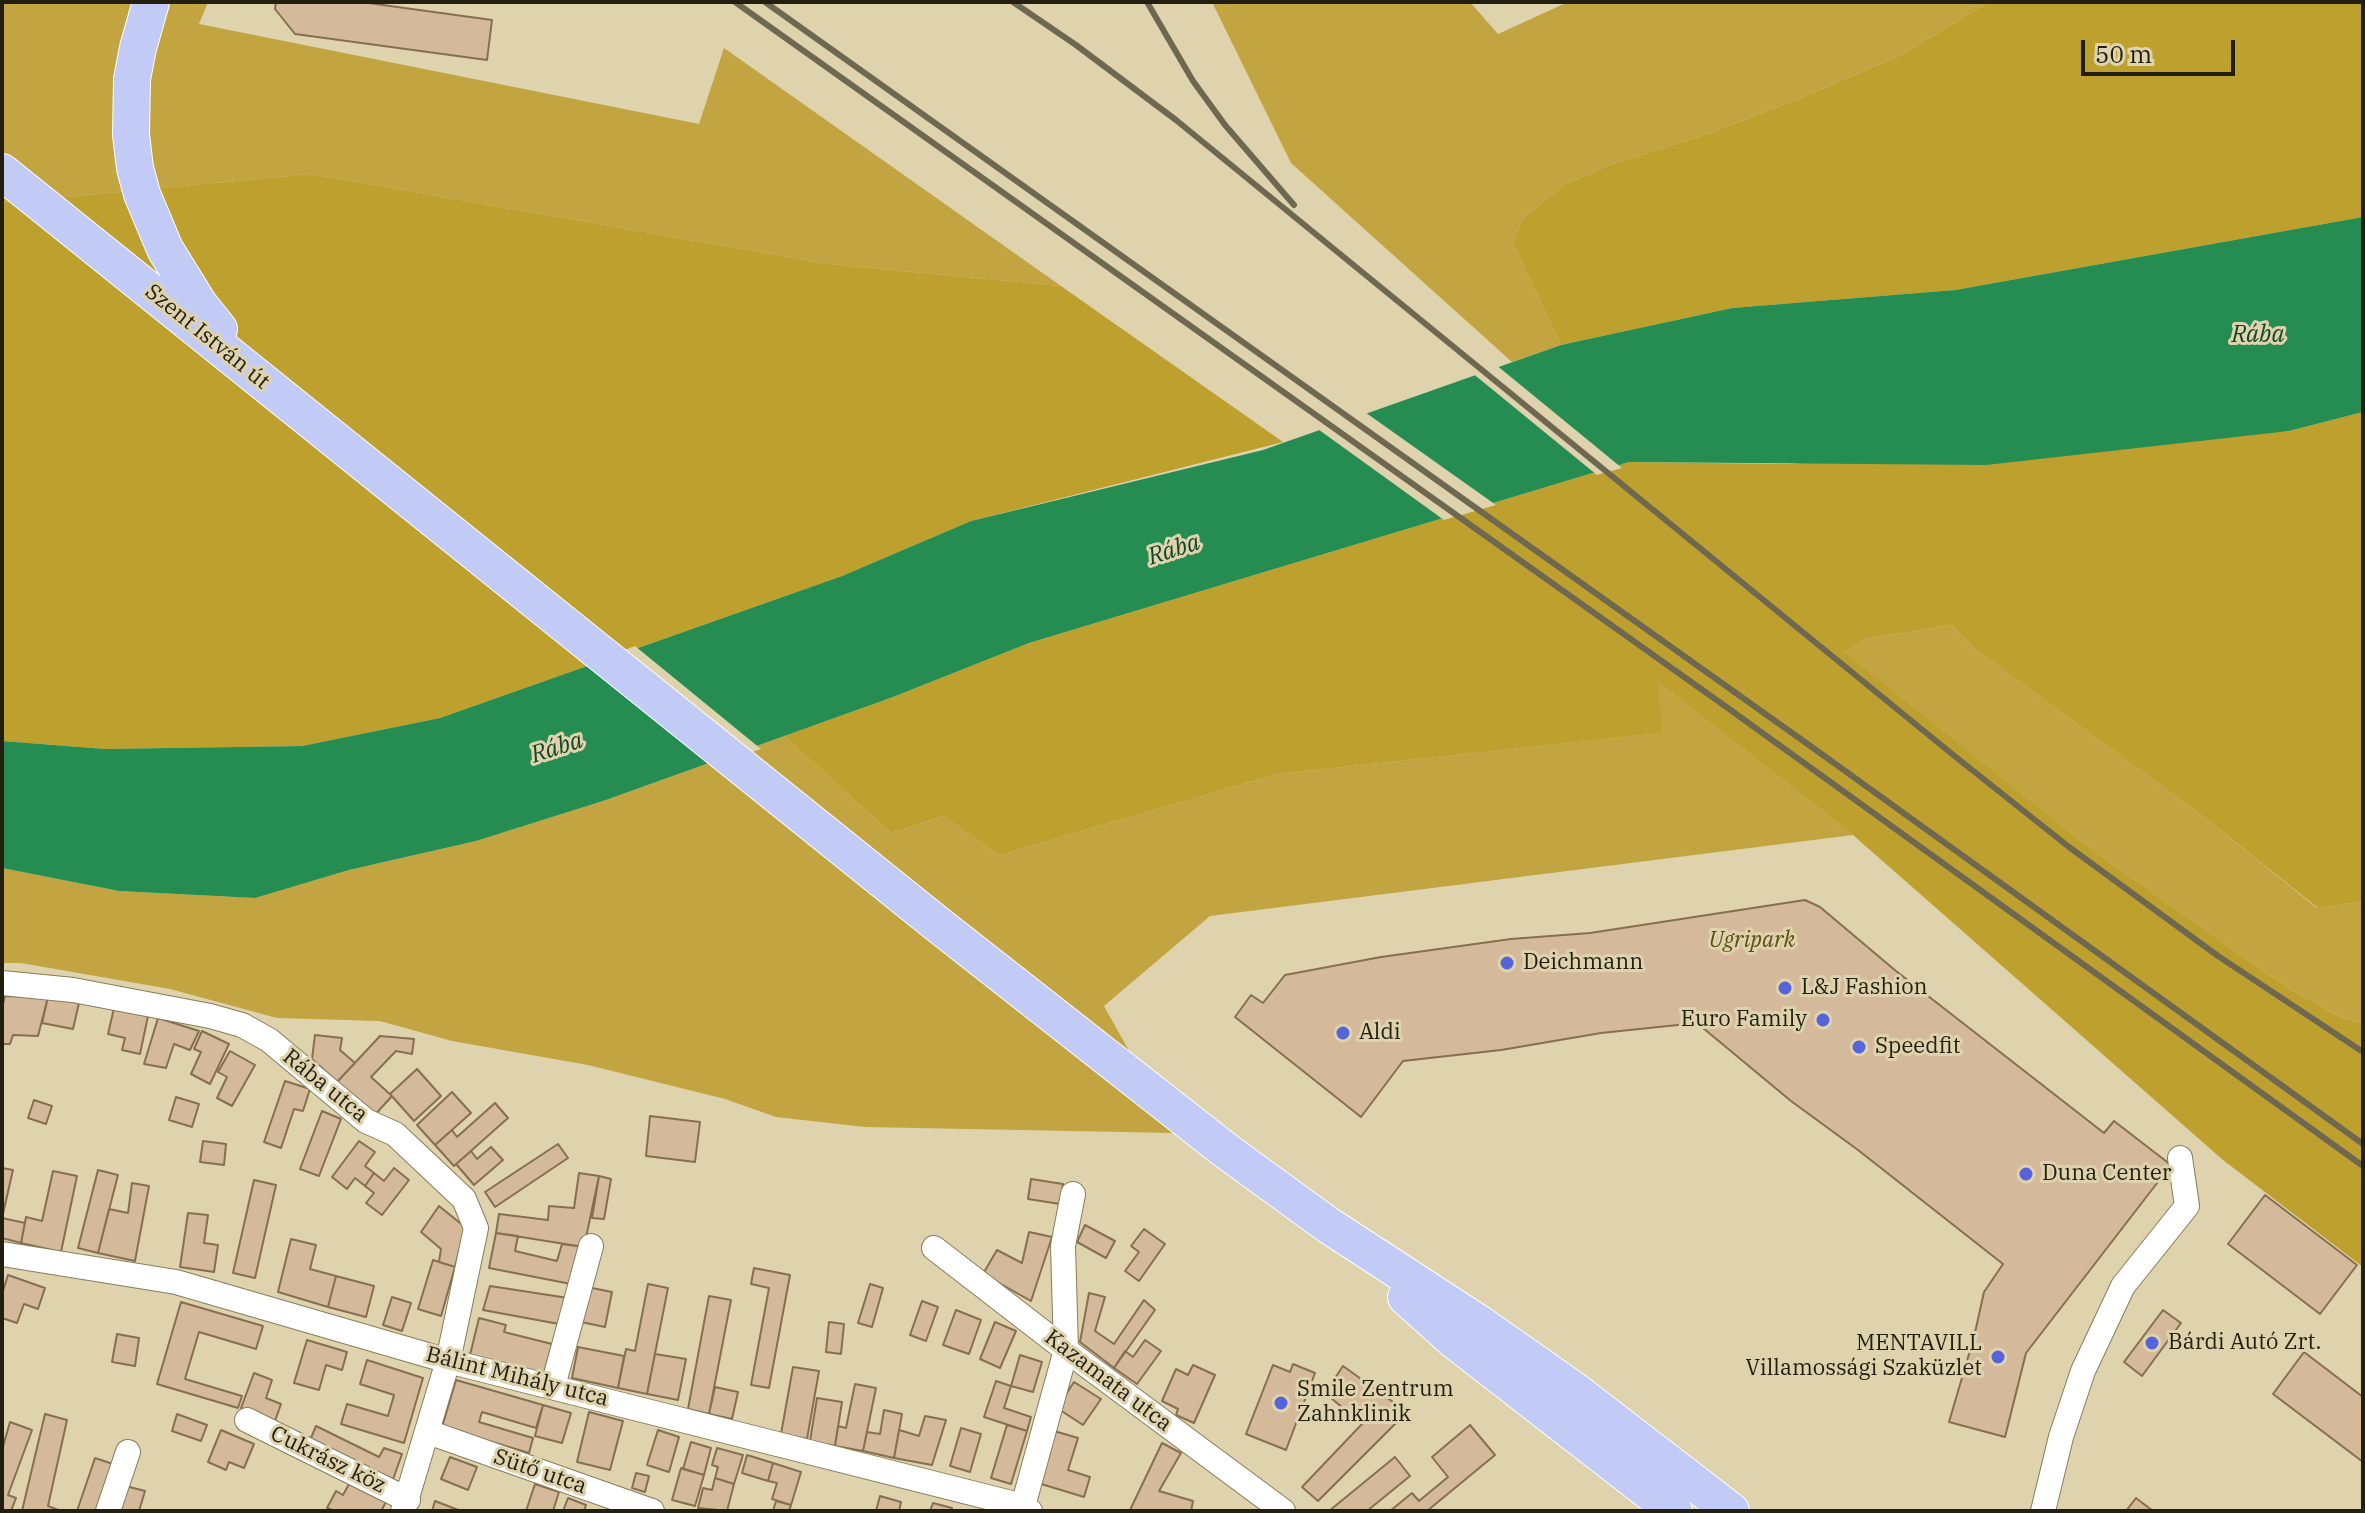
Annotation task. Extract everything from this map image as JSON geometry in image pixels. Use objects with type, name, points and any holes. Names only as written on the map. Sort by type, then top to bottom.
[{"type":"main road","points":[[151,2],[138,48],[131,109],[131,135],[142,194],[165,249],[199,304],[267,385]]},
{"type":"main road","name":"Szent István út","points":[[2,172],[936,923],[1213,1140],[1328,1225]]},
{"type":"main road","points":[[1328,1225],[1455,1341],[1674,1511]]},
{"type":"main road","points":[[1328,1225],[1480,1324],[1574,1390],[1731,1511]]},
{"type":"street","name":"Rába utca","points":[[2,983],[73,990],[242,1025],[269,1040],[366,1121],[395,1134],[464,1199],[476,1228],[448,1361],[406,1505]]},
{"type":"street","points":[[2043,1511],[2061,1437],[2083,1371],[2123,1286],[2187,1206],[2180,1158]]},
{"type":"street","points":[[1026,1508],[1066,1350],[1063,1246],[1073,1194]]},
{"type":"street","points":[[553,1386],[591,1246]]},
{"type":"street","name":"Kazamata utca","points":[[934,1248],[1283,1511]]},
{"type":"street","name":"Bálint Mihály utca","points":[[2,1254],[176,1282],[448,1361],[1026,1508]]},
{"type":"street","name":"Cukrász köz","points":[[247,1420],[406,1505]]},
{"type":"street","name":"Sütő utca","points":[[428,1432],[652,1511]]},
{"type":"street","points":[[108,1511],[128,1452]]},
{"type":"shaded area","points":[[2,2],[208,2],[199,24],[699,124],[724,48],[1061,286],[828,264],[311,174],[2,203]]},
{"type":"shaded area","points":[[1212,2],[1470,2],[1498,34],[1568,2],[1989,2],[1901,55],[1806,96],[1713,132],[1608,166],[1564,185],[1522,219],[1513,243],[1561,345],[1512,362],[1291,163]]},
{"type":"shaded area","points":[[1989,2],[2363,2],[2363,217],[1955,290],[1732,308],[1561,345],[1513,243],[1522,219],[1564,185],[1608,166],[1713,132],[1806,96],[1901,55]]},
{"type":"shaded area","points":[[311,174],[828,264],[1061,286],[1283,442],[971,521],[842,576],[440,718],[302,746],[105,749],[2,741],[2,203]]},
{"type":"shaded area","points":[[2363,412],[2363,901],[2318,908],[2200,814],[1975,649],[1952,625],[1865,639],[1844,652],[2091,849],[2286,987],[2338,1016],[2363,1024],[2363,1267],[2223,1160],[1853,835],[1658,682],[1662,733],[1277,774],[1000,855],[943,816],[891,833],[784,736],[1029,643],[1629,462],[1788,464],[2289,431]]},
{"type":"shaded area","points":[[1952,625],[1975,649],[2200,814],[2317,908],[2363,901],[2363,1024],[2338,1016],[2286,987],[2091,849],[1843,652],[1865,639]]},
{"type":"shaded area","points":[[1657,681],[1853,835],[1210,916],[1104,1006],[1175,1133],[865,1127],[776,1117],[725,1099],[588,1065],[452,1041],[380,1021],[277,1018],[170,989],[21,963],[2,963],[2,868],[119,891],[255,898],[349,870],[476,841],[603,801],[784,736],[891,833],[943,816],[1000,855],[1277,774],[1661,733]]},
{"type":"water","name":"Rába","points":[[2363,217],[2363,412],[2289,431],[1986,465],[1629,462],[1029,643],[893,697],[603,801],[476,841],[349,870],[255,898],[119,891],[2,868],[2,741],[105,749],[302,746],[440,718],[842,576],[971,521],[1263,450],[1561,345],[1732,308],[1955,290]]},
{"type":"pier","points":[[1495,364],[1622,468],[1597,475],[1471,372]]},
{"type":"pier","points":[[1362,410],[1496,505],[1444,520],[1315,427]]},
{"type":"pier","points":[[635,646],[761,749],[713,766],[587,664]]},
{"type":"building","points":[[276,2],[361,2],[492,20],[487,60],[295,34],[275,9]]},
{"type":"building","name":"Duna Center","points":[[1805,900],[1820,907],[1896,971],[2104,1133],[2114,1121],[2171,1165],[2026,1353],[2005,1437],[1949,1422],[1984,1292],[2003,1264],[1791,1101],[1697,1023],[1403,1061],[1361,1117],[1235,1017],[1251,995],[1263,1003],[1285,975],[1381,957],[1511,939],[1590,933]]},
{"type":"building","points":[[5,996],[48,997],[38,1036],[13,1035],[10,1044],[2,1044]]},
{"type":"building","points":[[48,997],[79,1003],[73,1029],[42,1023]]},
{"type":"building","points":[[114,1008],[148,1016],[140,1054],[122,1050],[125,1038],[108,1034]]},
{"type":"building","points":[[158,1018],[199,1031],[190,1050],[174,1044],[166,1068],[144,1064]]},
{"type":"building","points":[[202,1031],[229,1044],[210,1084],[191,1074],[201,1052],[194,1049]]},
{"type":"building","points":[[315,1035],[342,1038],[340,1050],[355,1063],[337,1082],[312,1059]]},
{"type":"building","points":[[380,1036],[414,1039],[412,1054],[396,1051],[371,1077],[392,1096],[373,1117],[337,1082]]},
{"type":"building","points":[[230,1051],[255,1065],[232,1106],[217,1098],[227,1077],[218,1072]]},
{"type":"building","points":[[417,1069],[441,1096],[414,1121],[390,1094]]},
{"type":"building","points":[[285,1081],[310,1089],[303,1111],[294,1109],[281,1148],[264,1142]]},
{"type":"building","points":[[452,1092],[471,1113],[435,1145],[417,1125]]},
{"type":"building","points":[[176,1097],[199,1104],[192,1127],[169,1120]]},
{"type":"building","points":[[34,1100],[52,1106],[46,1124],[28,1118]]},
{"type":"building","points":[[495,1103],[508,1118],[454,1166],[435,1145],[452,1130],[457,1137]]},
{"type":"building","points":[[322,1111],[341,1119],[319,1176],[300,1169]]},
{"type":"building","points":[[650,1116],[700,1122],[695,1162],[646,1156]]},
{"type":"building","points":[[203,1141],[226,1144],[224,1165],[200,1162]]},
{"type":"building","points":[[359,1141],[375,1152],[365,1166],[374,1173],[365,1186],[355,1178],[347,1189],[332,1177]]},
{"type":"building","points":[[558,1144],[568,1158],[495,1207],[485,1192]]},
{"type":"building","points":[[491,1147],[503,1160],[474,1185],[456,1164],[471,1151],[477,1159]]},
{"type":"building","points":[[2,1168],[13,1170],[2,1218]]},
{"type":"building","points":[[394,1168],[409,1180],[382,1215],[366,1203],[374,1193],[365,1186],[374,1173],[384,1181]]},
{"type":"building","points":[[98,1170],[118,1175],[98,1253],[78,1248]]},
{"type":"building","points":[[53,1171],[77,1176],[61,1252],[21,1243],[26,1217],[42,1221]]},
{"type":"building","points":[[579,1173],[599,1176],[584,1247],[496,1233],[499,1214],[548,1220],[549,1206],[574,1208]]},
{"type":"building","points":[[599,1176],[611,1179],[604,1219],[592,1218]]},
{"type":"building","points":[[1031,1179],[1063,1184],[1060,1204],[1028,1199]]},
{"type":"building","points":[[254,1180],[276,1185],[255,1278],[233,1273]]},
{"type":"building","points":[[132,1183],[149,1186],[135,1261],[98,1253],[109,1209],[128,1213]]},
{"type":"building","points":[[2265,1195],[2357,1265],[2320,1314],[2228,1244]]},
{"type":"building","points":[[439,1206],[465,1227],[455,1267],[439,1262],[441,1249],[421,1232]]},
{"type":"building","points":[[188,1213],[208,1215],[204,1243],[218,1245],[214,1272],[180,1267]]},
{"type":"building","points":[[2,1218],[25,1223],[21,1243],[2,1238]]},
{"type":"building","points":[[1085,1225],[1115,1241],[1106,1258],[1077,1242]]},
{"type":"building","points":[[1144,1229],[1165,1244],[1139,1281],[1125,1271],[1139,1252],[1131,1246]]},
{"type":"building","points":[[1029,1232],[1052,1237],[1031,1301],[983,1274],[997,1250],[1022,1263]]},
{"type":"building","points":[[496,1233],[518,1236],[515,1251],[557,1261],[562,1244],[584,1247],[571,1284],[489,1268]]},
{"type":"building","points":[[291,1239],[316,1245],[310,1269],[336,1276],[328,1307],[278,1292]]},
{"type":"building","points":[[433,1260],[455,1267],[441,1316],[418,1309]]},
{"type":"building","points":[[754,1268],[790,1275],[769,1388],[751,1385],[769,1288],[751,1284]]},
{"type":"building","points":[[8,1275],[45,1288],[38,1309],[24,1304],[17,1323],[2,1318],[2,1294]]},
{"type":"building","points":[[336,1276],[374,1286],[366,1317],[328,1307]]},
{"type":"building","points":[[648,1284],[668,1288],[647,1394],[618,1388],[626,1349],[635,1351]]},
{"type":"building","points":[[870,1284],[883,1288],[872,1327],[858,1323]]},
{"type":"building","points":[[490,1286],[568,1298],[559,1324],[483,1310]]},
{"type":"building","points":[[587,1287],[612,1292],[605,1327],[581,1322]]},
{"type":"building","points":[[1089,1293],[1105,1297],[1095,1331],[1114,1344],[1144,1300],[1155,1310],[1114,1368],[1080,1342]]},
{"type":"building","points":[[709,1296],[731,1300],[709,1414],[688,1409]]},
{"type":"building","points":[[392,1297],[411,1303],[402,1331],[383,1325]]},
{"type":"building","points":[[922,1301],[938,1307],[926,1341],[910,1335]]},
{"type":"building","points":[[181,1302],[263,1326],[256,1349],[199,1332],[185,1379],[242,1396],[238,1408],[157,1384]]},
{"type":"building","points":[[956,1310],[981,1320],[969,1354],[943,1345]]},
{"type":"building","name":"Bárdi Autó Zrt.","points":[[2163,1310],[2181,1323],[2142,1376],[2124,1362]]},
{"type":"building","points":[[479,1318],[506,1325],[504,1332],[552,1344],[544,1374],[470,1355]]},
{"type":"building","points":[[829,1322],[844,1324],[841,1354],[826,1352]]},
{"type":"building","points":[[995,1322],[1016,1331],[1000,1368],[980,1359]]},
{"type":"building","points":[[117,1334],[139,1338],[135,1366],[112,1362]]},
{"type":"building","points":[[307,1340],[347,1352],[342,1370],[326,1365],[319,1390],[294,1383]]},
{"type":"building","points":[[1145,1340],[1161,1351],[1137,1384],[1114,1368],[1125,1351],[1133,1357]]},
{"type":"building","points":[[578,1347],[624,1356],[618,1388],[572,1378]]},
{"type":"building","points":[[2304,1352],[2363,1397],[2363,1462],[2273,1394]]},
{"type":"building","points":[[655,1354],[686,1359],[678,1400],[647,1394]]},
{"type":"building","points":[[1020,1355],[1042,1362],[1033,1392],[1011,1386]]},
{"type":"building","points":[[367,1360],[423,1378],[404,1443],[341,1424],[347,1404],[388,1416],[394,1395],[360,1384]]},
{"type":"building","name":"Smile Zentrum Zahnklinik","points":[[1293,1364],[1315,1373],[1286,1450],[1246,1434],[1273,1365],[1290,1372]]},
{"type":"building","points":[[1193,1365],[1215,1375],[1194,1423],[1176,1415],[1178,1409],[1162,1401],[1176,1369],[1188,1375]]},
{"type":"building","points":[[1343,1366],[1407,1412],[1318,1501],[1302,1487],[1362,1424],[1325,1393]]},
{"type":"building","points":[[793,1367],[819,1371],[807,1439],[781,1434]]},
{"type":"building","points":[[254,1373],[272,1380],[266,1398],[281,1404],[275,1421],[241,1408]]},
{"type":"building","points":[[456,1380],[543,1405],[536,1428],[482,1412],[479,1422],[533,1438],[529,1453],[442,1427]]},
{"type":"building","points":[[996,1381],[1011,1386],[1004,1408],[1031,1417],[1027,1431],[984,1417]]},
{"type":"building","points":[[1074,1382],[1101,1399],[1083,1425],[1057,1408]]},
{"type":"building","points":[[855,1384],[876,1388],[863,1451],[835,1446],[838,1426],[846,1428]]},
{"type":"building","points":[[715,1387],[738,1392],[732,1419],[709,1414]]},
{"type":"building","points":[[817,1398],[842,1402],[835,1446],[810,1441]]},
{"type":"building","points":[[543,1405],[571,1413],[562,1443],[535,1436]]},
{"type":"building","points":[[884,1410],[902,1414],[894,1458],[863,1451],[867,1432],[880,1434]]},
{"type":"building","points":[[589,1412],[623,1421],[610,1470],[577,1462]]},
{"type":"building","points":[[45,1414],[67,1420],[48,1506],[61,1511],[22,1511]]},
{"type":"building","points":[[177,1414],[207,1425],[201,1441],[172,1431]]},
{"type":"building","points":[[925,1416],[946,1420],[932,1465],[894,1458],[899,1430],[919,1436]]},
{"type":"building","points":[[10,1422],[32,1430],[8,1495],[16,1498],[11,1511],[2,1511],[2,1450]]},
{"type":"building","points":[[1007,1425],[1027,1431],[1011,1484],[991,1478]]},
{"type":"building","points":[[1470,1425],[1495,1455],[1427,1511],[1390,1511],[1412,1493],[1419,1501],[1448,1477],[1432,1457]]},
{"type":"building","points":[[316,1426],[379,1457],[384,1448],[402,1454],[391,1485],[308,1445]]},
{"type":"building","points":[[961,1428],[981,1434],[970,1472],[950,1466]]},
{"type":"building","points":[[221,1430],[254,1444],[244,1468],[229,1462],[226,1470],[208,1462]]},
{"type":"building","points":[[658,1430],[679,1437],[669,1472],[647,1465]]},
{"type":"building","points":[[1054,1431],[1078,1438],[1068,1470],[1090,1477],[1084,1497],[1038,1483]]},
{"type":"building","points":[[691,1442],[711,1448],[704,1475],[683,1469]]},
{"type":"building","points":[[1162,1443],[1181,1453],[1159,1491],[1193,1501],[1191,1511],[1130,1510]]},
{"type":"building","points":[[717,1448],[743,1455],[734,1484],[715,1478],[718,1467],[712,1465]]},
{"type":"building","points":[[747,1455],[773,1463],[768,1481],[742,1473]]},
{"type":"building","points":[[450,1457],[477,1467],[468,1490],[441,1479]]},
{"type":"building","points":[[1395,1457],[1410,1476],[1367,1511],[1329,1511]]},
{"type":"building","points":[[95,1458],[119,1466],[103,1511],[77,1511]]},
{"type":"building","points":[[773,1463],[801,1472],[791,1505],[772,1499],[777,1483],[768,1481]]},
{"type":"building","points":[[681,1468],[704,1475],[695,1506],[672,1500]]},
{"type":"building","points":[[636,1473],[649,1476],[645,1492],[632,1488]]},
{"type":"building","points":[[715,1478],[734,1484],[727,1511],[698,1508],[703,1488],[712,1490]]},
{"type":"building","points":[[349,1484],[386,1502],[381,1511],[334,1511],[327,1508],[336,1491],[343,1495]]},
{"type":"building","points":[[535,1484],[559,1492],[553,1511],[526,1511]]},
{"type":"building","points":[[122,1485],[145,1491],[139,1511],[115,1511]]},
{"type":"building","points":[[880,1496],[901,1502],[899,1511],[876,1511]]},
{"type":"building","points":[[568,1498],[586,1505],[584,1511],[563,1511]]},
{"type":"building","points":[[2136,1498],[2153,1511],[2126,1511]]},
{"type":"building","points":[[435,1501],[461,1511],[432,1511]]},
{"type":"building","points":[[776,1501],[791,1505],[789,1511],[773,1511]]},
{"type":"building","points":[[933,1503],[952,1508],[951,1511],[930,1511]]},
{"type":"railway","points":[[735,2],[1725,706],[2363,1166]]},
{"type":"railway","points":[[765,2],[1816,750],[2363,1144]]},
{"type":"railway","points":[[1013,2],[1176,120],[2069,847],[2218,956],[2363,1052]]},
{"type":"railway","points":[[1147,2],[1193,81],[1225,125],[1294,205]]},
{"type":"place","name":"Deichmann","points":[[1507,963]]},
{"type":"place","name":"L&J Fashion","points":[[1785,988]]},
{"type":"place","name":"Euro Family","points":[[1823,1020]]},
{"type":"place","name":"Aldi","points":[[1343,1033]]},
{"type":"place","name":"Speedfit","points":[[1859,1047]]},
{"type":"place","name":"Duna Center","points":[[2026,1174]]},
{"type":"place","name":"Bárdi Autó Zrt.","points":[[2152,1343]]},
{"type":"place","name":"MENTAVILL Villamossági Szaküzlet","points":[[1998,1357]]},
{"type":"place","name":"Smile Zentrum Zahnklinik","points":[[1281,1403]]},
{"type":"park label","name":"Ugripark","points":[[1752,941]]}]
